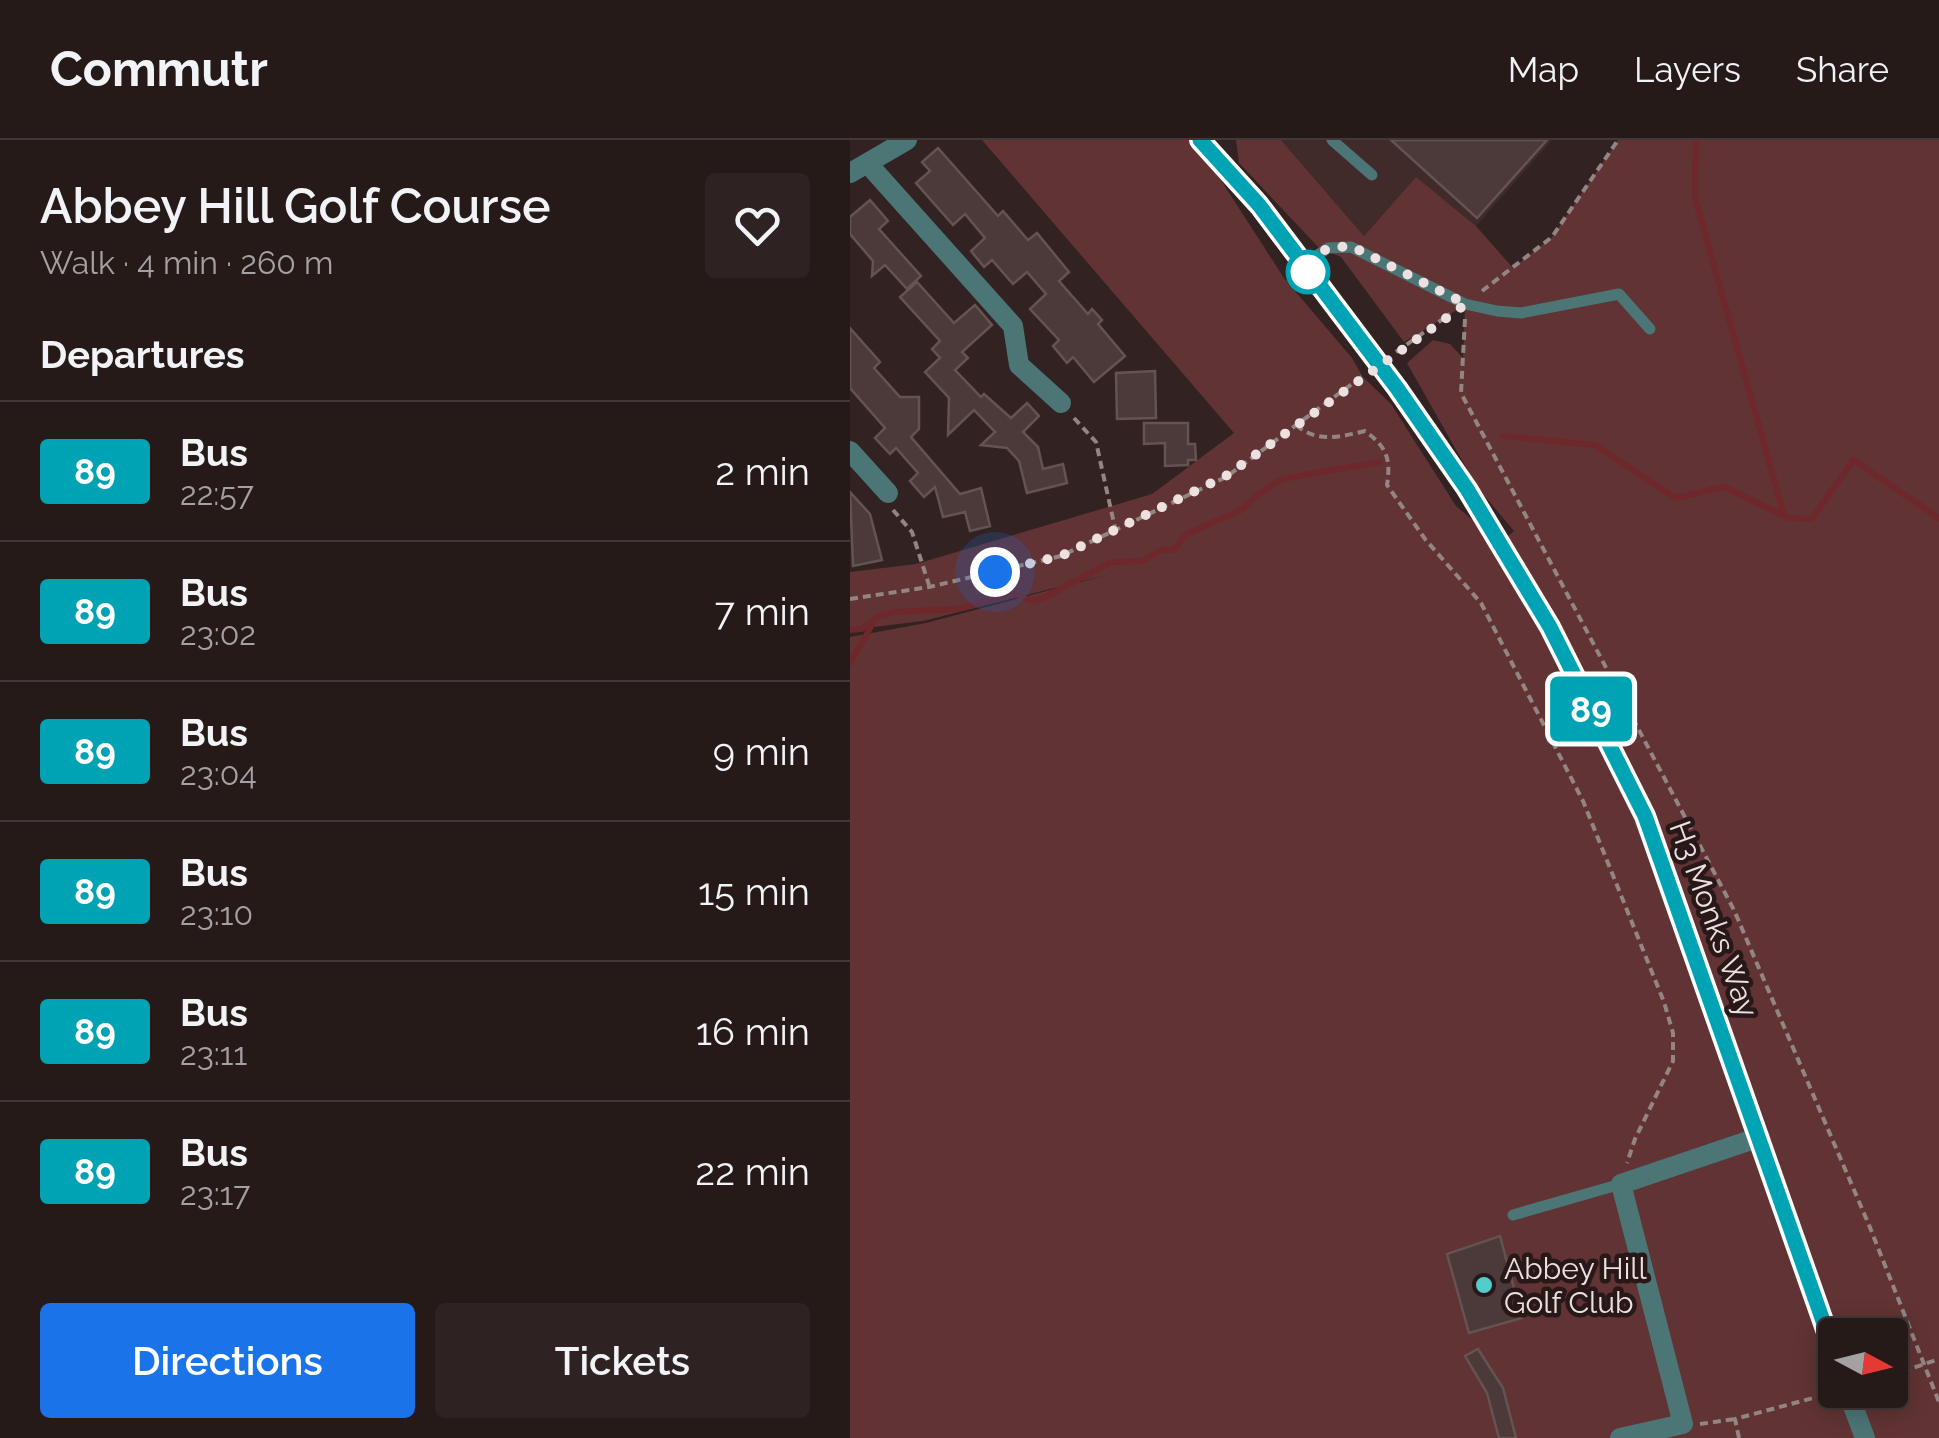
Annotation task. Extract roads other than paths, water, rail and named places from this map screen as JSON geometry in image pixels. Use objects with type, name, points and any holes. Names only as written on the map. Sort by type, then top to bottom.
[{"type":"street","points":[[907,140],[860,169],[1013,326],[1019,365],[1061,403]]},
{"type":"street","name":"H3 Monks Way","points":[[1200,140],[1259,205],[1397,388],[1467,489],[1550,627],[1645,816],[1822,1318]]},
{"type":"street","points":[[850,450],[888,492]]},
{"type":"street","points":[[1620,1438],[1683,1424],[1620,1184],[1760,1137]]},
{"type":"street","points":[[1847,1408],[1865,1438]]},
{"type":"lane","points":[[1332,140],[1372,175]]},
{"type":"lane","points":[[1303,265],[1328,248],[1351,246],[1466,304],[1521,312],[1620,294],[1650,329]]},
{"type":"lane","points":[[1514,1215],[1620,1184]]},
{"type":"waterway","points":[[1696,140],[1695,198],[1784,515]]},
{"type":"waterway","points":[[1503,436],[1595,445],[1676,498],[1724,487],[1789,518],[1812,519],[1853,460],[1939,518]]},
{"type":"waterway","points":[[850,630],[862,629],[877,617],[894,612],[956,609],[1015,594],[1033,601],[1111,562],[1143,561],[1161,550],[1173,550],[1187,534],[1243,509],[1282,479],[1379,462]]},
{"type":"waterway","points":[[850,663],[872,625]]},
{"type":"place","name":"Abbey Hill Golf Club","points":[[1484,1285]]}]
